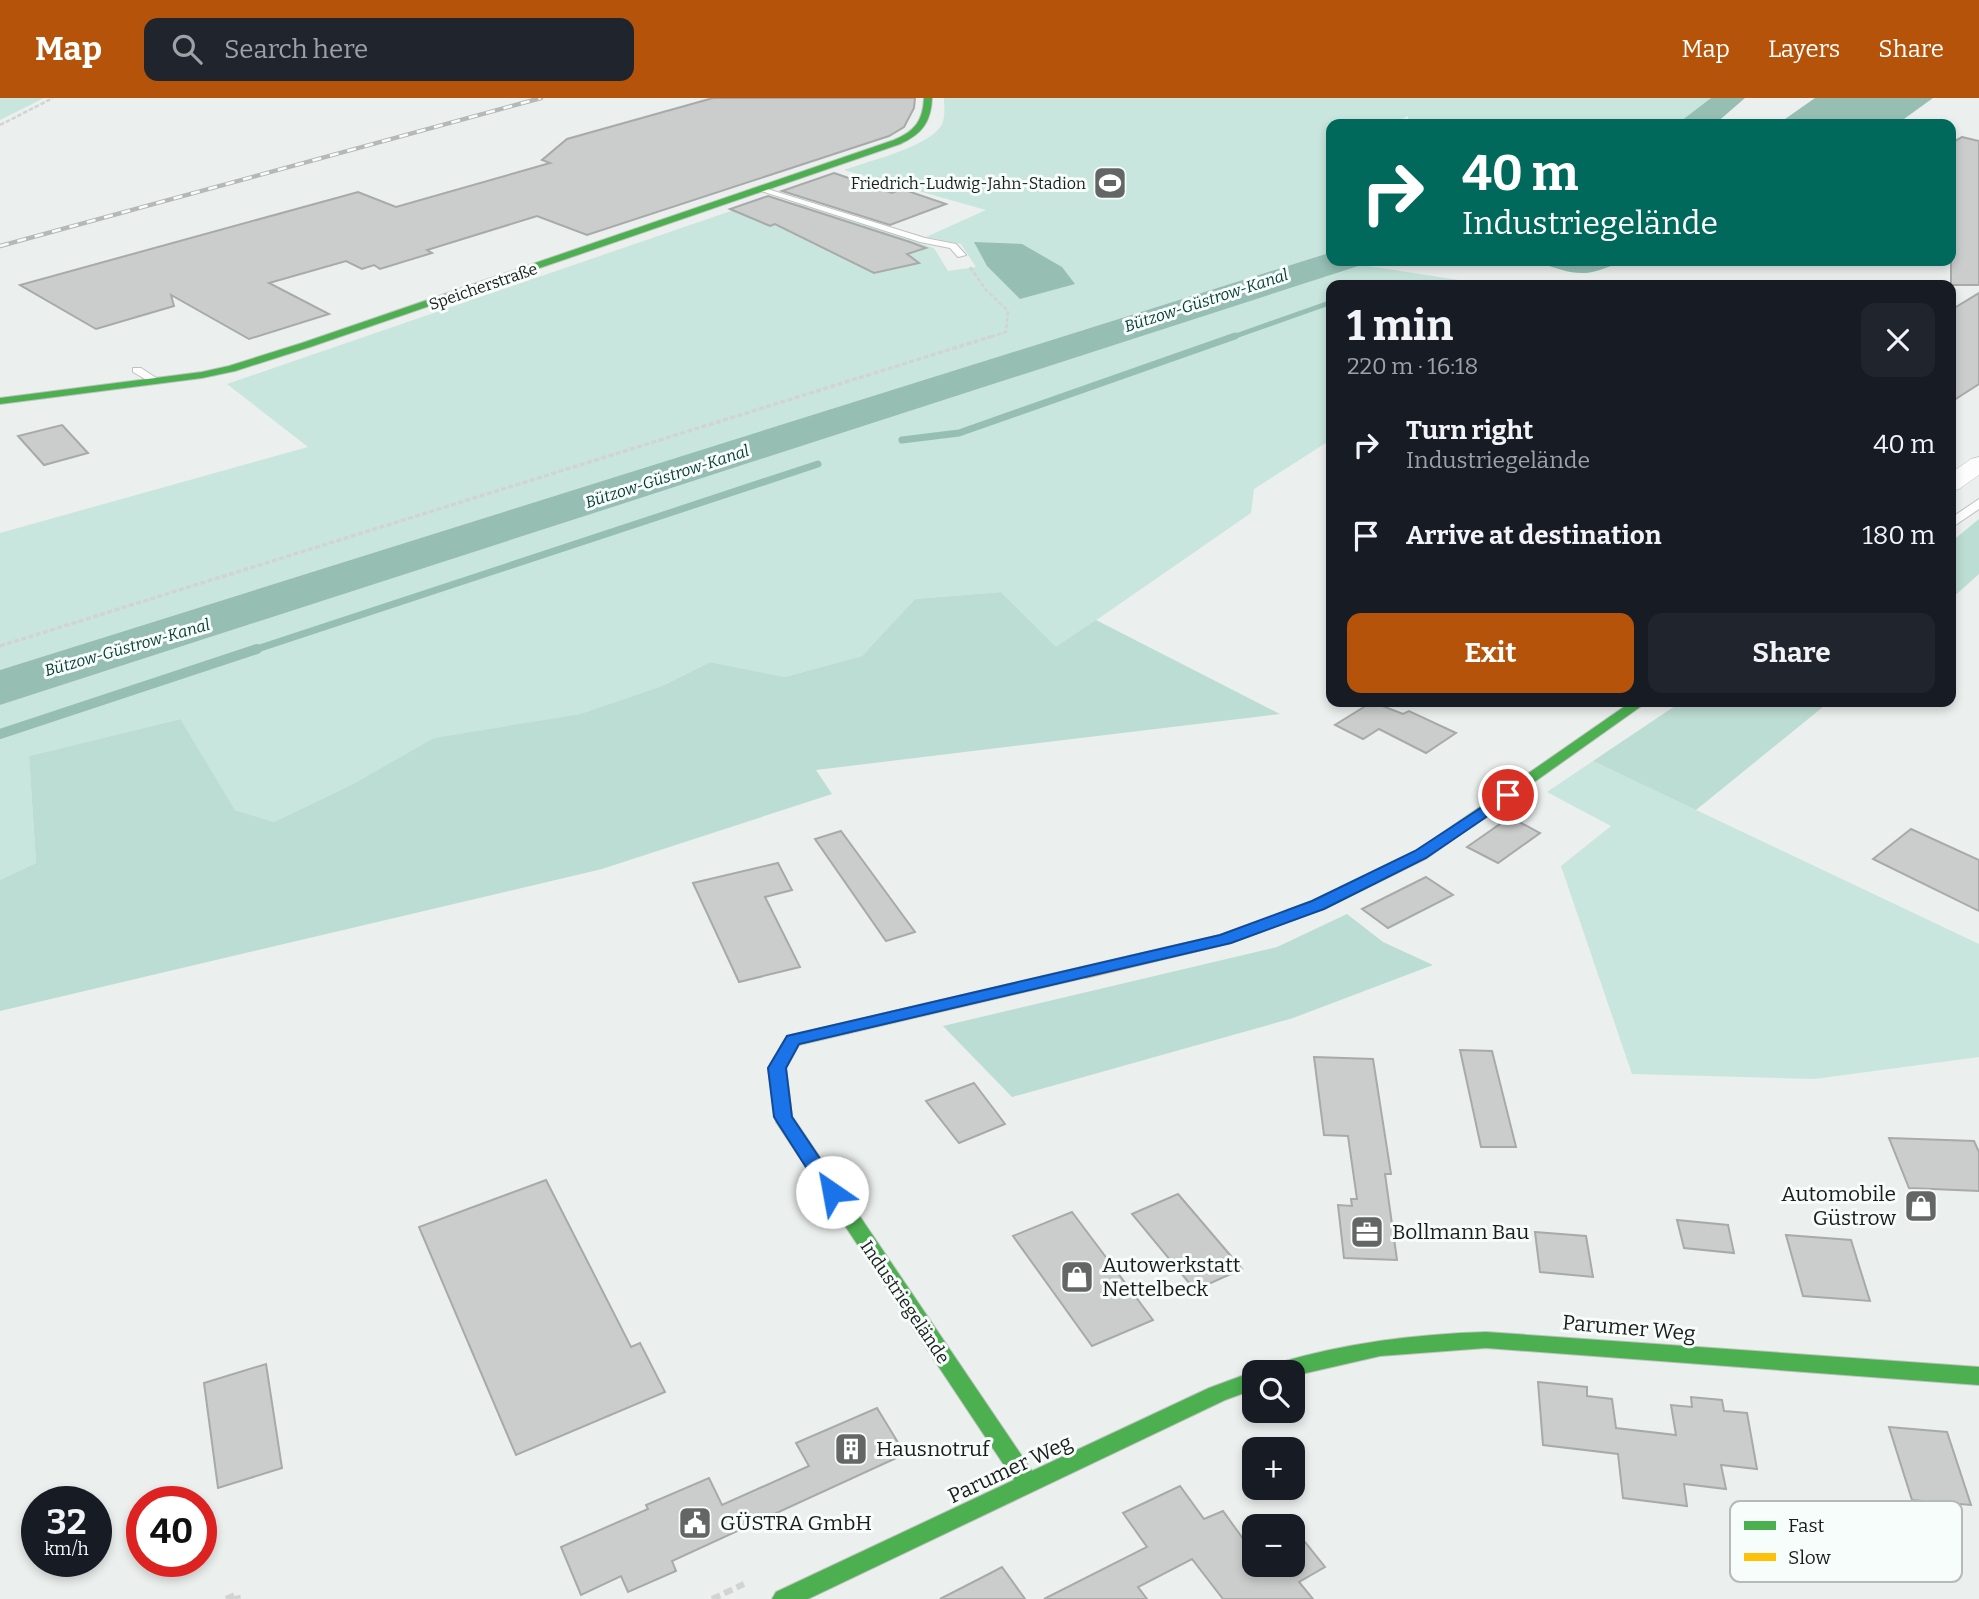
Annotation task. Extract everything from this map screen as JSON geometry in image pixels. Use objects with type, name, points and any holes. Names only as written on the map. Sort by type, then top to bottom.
[{"type":"street","name":"Speicherstraße","points":[[0,401],[232,369],[503,279],[917,133],[928,118],[928,98]]},
{"type":"street","points":[[1956,481],[1978,469]]},
{"type":"street","name":"Industriegelände","points":[[1028,1483],[783,1117],[777,1068],[793,1040],[1225,939],[1318,905],[1421,855],[1633,707]]},
{"type":"street","name":"Parumer Weg","points":[[1305,1365],[1357,1351],[1411,1342],[1463,1339],[1516,1340],[1979,1376]]},
{"type":"street","name":"Parumer Weg","points":[[784,1599],[1217,1394],[1242,1385]]},
{"type":"lane","points":[[764,189],[923,240],[953,246],[961,255]]},
{"type":"lane","points":[[138,370],[156,381]]},
{"type":"lane","points":[[1956,520],[1979,503]]},
{"type":"path","points":[[0,125],[54,98]]},
{"type":"path","points":[[0,646],[1006,332],[1008,311],[986,290],[961,255]]},
{"type":"path","points":[[226,1599],[237,1594],[238,1599]]},
{"type":"shaded area","points":[[0,98],[44,98],[0,120]]},
{"type":"shaded area","points":[[944,98],[1711,98],[1684,119],[1408,119],[1408,116],[1402,119],[1326,119],[1326,254],[0,670],[0,533],[308,447],[227,384],[760,201],[779,208],[797,202],[934,248],[948,271],[976,267],[961,244],[926,237],[986,210],[844,170],[882,158],[924,140],[941,126]]},
{"type":"shaded area","points":[[1358,266],[1458,280],[1326,280],[1326,443],[1254,489],[1251,513],[1056,648],[1001,592],[915,599],[862,656],[785,677],[710,662],[662,686],[580,714],[435,738],[353,784],[274,822],[235,810],[179,719],[29,756],[36,863],[0,880],[0,705]]},
{"type":"shaded area","points":[[1979,519],[1979,574],[1956,595],[1956,538]]},
{"type":"shaded area","points":[[1001,592],[1056,647],[1096,620],[1280,714],[816,770],[832,794],[602,869],[0,1011],[0,880],[36,863],[29,756],[180,719],[235,810],[274,822],[353,784],[434,738],[580,714],[662,686],[710,662],[785,677],[862,656],[915,599]]},
{"type":"shaded area","points":[[1674,707],[1823,707],[1696,810],[1593,761]]},
{"type":"shaded area","points":[[1593,761],[1979,944],[1979,1057],[1814,1079],[1632,1074],[1561,866],[1611,826],[1547,792]]},
{"type":"shaded area","points":[[1347,914],[1383,942],[1433,965],[1293,1018],[1012,1097],[943,1026],[1277,947]]},
{"type":"water","points":[[1711,98],[1745,98],[1721,119],[1684,119]]},
{"type":"water","points":[[1815,98],[1933,98],[1904,119],[1785,119]]},
{"type":"water","points":[[974,242],[1022,244],[1062,267],[1075,284],[1020,299],[987,266]]},
{"type":"water","name":"Bützow-Güstrow-Kanal","points":[[1326,254],[1326,266],[1359,266],[0,705],[0,670]]},
{"type":"water","points":[[1550,266],[1610,266],[1587,273]]},
{"type":"building","points":[[713,98],[915,98],[914,108],[904,127],[889,136],[587,235],[537,216],[427,250],[432,253],[380,269],[374,265],[362,269],[346,261],[269,283],[329,314],[249,339],[171,295],[174,306],[96,329],[20,285],[358,192],[396,207],[550,163],[542,160],[567,139]]},
{"type":"building","points":[[1962,137],[1979,141],[1979,285],[1956,285],[1956,280],[1951,280],[1951,266],[1956,266],[1956,140]]},
{"type":"building","points":[[834,173],[892,193],[902,189],[946,204],[890,225],[782,191]]},
{"type":"building","points":[[768,196],[926,248],[907,254],[919,263],[874,273],[775,224],[770,226],[730,209]]},
{"type":"building","points":[[1979,293],[1979,384],[1956,399],[1956,307]]},
{"type":"building","points":[[62,425],[88,453],[44,465],[18,436]]},
{"type":"building","points":[[1364,707],[1385,707],[1403,714],[1409,711],[1456,733],[1426,753],[1379,729],[1363,739],[1335,725]]},
{"type":"building","points":[[1510,817],[1540,833],[1498,863],[1467,847]]},
{"type":"building","points":[[1911,829],[1979,860],[1979,911],[1873,859]]},
{"type":"building","points":[[841,831],[915,932],[886,941],[815,839]]},
{"type":"building","points":[[778,863],[792,890],[765,897],[800,967],[739,982],[693,883]]},
{"type":"building","points":[[1426,877],[1453,895],[1388,928],[1362,909]]},
{"type":"building","points":[[1460,1050],[1492,1051],[1516,1147],[1481,1147]]},
{"type":"building","points":[[1314,1057],[1373,1059],[1391,1174],[1385,1174],[1397,1260],[1344,1258],[1338,1205],[1352,1206],[1351,1199],[1357,1199],[1348,1136],[1324,1135]]},
{"type":"building","points":[[974,1083],[1005,1124],[959,1143],[926,1101]]},
{"type":"building","name":"Automobile Güstrow","points":[[1889,1138],[1974,1141],[1979,1152],[1979,1191],[1909,1188]]},
{"type":"building","points":[[546,1180],[631,1347],[640,1343],[665,1392],[516,1455],[419,1227]]},
{"type":"building","points":[[1178,1194],[1242,1269],[1195,1290],[1132,1214]]},
{"type":"building","points":[[1072,1212],[1153,1320],[1092,1346],[1013,1236]]},
{"type":"building","points":[[1677,1220],[1728,1225],[1734,1253],[1684,1248]]},
{"type":"building","points":[[1535,1232],[1586,1236],[1593,1277],[1540,1272]]},
{"type":"building","points":[[1786,1235],[1851,1240],[1870,1301],[1803,1296]]},
{"type":"building","points":[[266,1364],[282,1468],[218,1488],[204,1383]]},
{"type":"building","points":[[1538,1382],[1587,1387],[1587,1396],[1612,1399],[1616,1428],[1676,1435],[1671,1405],[1692,1407],[1691,1397],[1722,1400],[1724,1411],[1747,1413],[1757,1469],[1721,1465],[1726,1489],[1684,1484],[1687,1506],[1623,1498],[1618,1454],[1543,1445]]},
{"type":"building","points":[[877,1408],[905,1454],[672,1561],[676,1571],[628,1592],[621,1576],[581,1595],[561,1547],[648,1509],[646,1505],[709,1478],[722,1505],[809,1466],[796,1443]]},
{"type":"building","points":[[1889,1427],[1947,1432],[1971,1505],[1962,1504],[1962,1501],[1912,1500]]},
{"type":"building","points":[[1180,1486],[1204,1519],[1223,1511],[1242,1537],[1242,1577],[1305,1577],[1305,1542],[1325,1567],[1299,1582],[1313,1599],[1223,1599],[1192,1559],[1138,1587],[1147,1599],[1044,1599],[1147,1547],[1123,1513]]},
{"type":"building","points":[[1002,1567],[1025,1599],[940,1599],[983,1577]]},
{"type":"waterway","points":[[1230,338],[1326,304]]},
{"type":"waterway","points":[[902,440],[959,433],[1235,336]]},
{"type":"waterway","points":[[251,651],[818,464]]},
{"type":"waterway","points":[[0,734],[257,649]]},
{"type":"railway","points":[[0,246],[541,98]]},
{"type":"traffic: fast","points":[[0,401],[202,375],[231,369],[306,345],[897,142],[912,135],[921,126],[928,98]]},
{"type":"traffic: fast","points":[[1293,914],[1318,905],[1421,855],[1633,707]]},
{"type":"traffic: fast","points":[[1028,1483],[783,1117],[777,1068],[793,1040],[1086,972]]},
{"type":"traffic: fast","points":[[1305,1364],[1380,1348],[1486,1340],[1979,1376]]},
{"type":"traffic: fast","points":[[784,1599],[1217,1394],[1242,1385]]},
{"type":"traffic: slow","points":[[1086,972],[1225,939],[1293,914]]},
{"type":"place","name":"Friedrich-Ludwig-Jahn-Stadion","points":[[1110,183]]},
{"type":"place","name":"Automobile Güstrow","points":[[1921,1206]]},
{"type":"place","name":"Bollmann Bau","points":[[1367,1232]]},
{"type":"place","name":"Autowerkstatt Nettelbeck","points":[[1077,1277]]},
{"type":"place","name":"Hausnotruf","points":[[851,1449]]},
{"type":"place","name":"GÜSTRA GmbH","points":[[695,1523]]},
{"type":"route","points":[[832,1192],[783,1117],[777,1068],[793,1040],[1225,939],[1318,905],[1421,855],[1508,795]]}]
